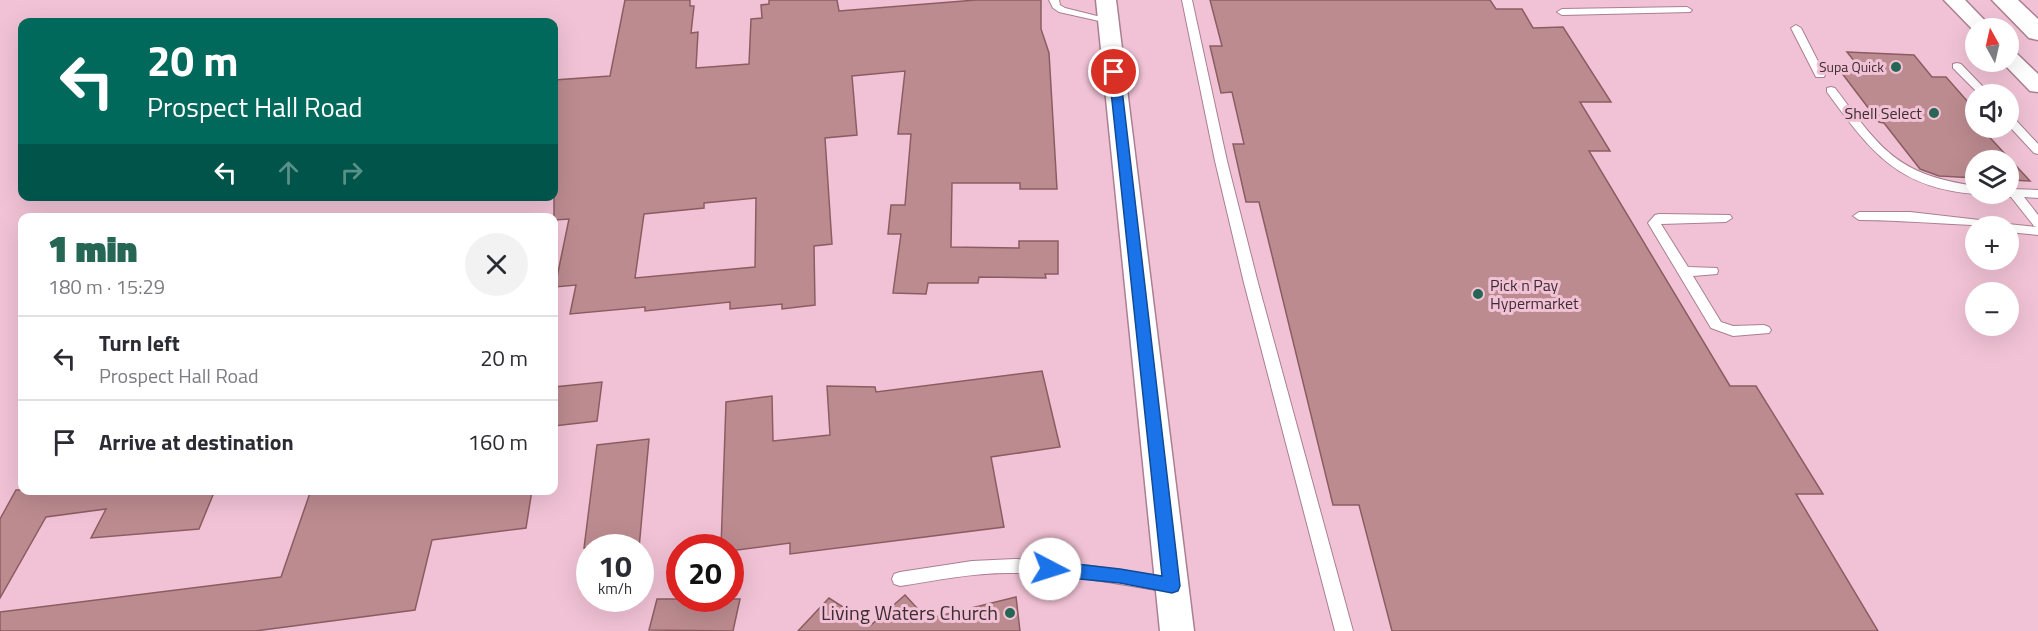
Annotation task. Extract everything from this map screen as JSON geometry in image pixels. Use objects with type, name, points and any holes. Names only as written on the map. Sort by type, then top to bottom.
[{"type":"highway","points":[[2004,0],[2038,33]]},
{"type":"street","points":[[1954,0],[1972,18]]},
{"type":"street","points":[[1107,10],[1177,631]]},
{"type":"street","points":[[2019,67],[2038,86]]},
{"type":"lane","points":[[1054,0],[1056,6],[1062,10],[1107,10]]},
{"type":"lane","points":[[1187,0],[1221,161],[1251,283],[1344,631]]},
{"type":"lane","points":[[1562,12],[1687,10]]},
{"type":"lane","points":[[1796,28],[1820,75]]},
{"type":"lane","points":[[1957,66],[1975,84]]},
{"type":"lane","points":[[1831,90],[1875,148],[1892,164],[1920,179],[1965,188]]},
{"type":"lane","points":[[2019,126],[2032,136],[2038,151]]},
{"type":"lane","points":[[2019,193],[2038,194]]},
{"type":"lane","points":[[2019,202],[2038,223]]},
{"type":"lane","points":[[1858,216],[1910,216],[1965,222]]},
{"type":"lane","points":[[1726,218],[1656,219],[1654,223],[1655,229],[1716,325],[1732,331],[1764,330]]},
{"type":"lane","points":[[2019,229],[2038,231]]},
{"type":"lane","points":[[1682,272],[1712,271]]},
{"type":"lane","points":[[900,579],[962,570],[1014,566],[1068,570],[1172,586]]},
{"type":"building","points":[[625,0],[690,0],[690,6],[694,6],[691,33],[698,32],[696,68],[749,64],[751,19],[762,18],[761,5],[769,4],[769,0],[837,0],[839,11],[976,0],[1041,0],[1041,29],[1049,53],[1057,189],[1020,189],[1020,183],[952,183],[951,247],[1019,248],[1019,241],[1058,241],[1058,274],[1045,274],[1046,278],[979,277],[978,283],[928,283],[926,294],[893,293],[901,234],[888,234],[891,205],[905,205],[911,134],[898,134],[905,71],[852,76],[857,135],[825,138],[832,244],[814,246],[815,305],[782,309],[782,304],[730,309],[730,302],[645,311],[645,307],[570,314],[576,285],[558,287],[558,272],[569,219],[558,220],[558,213],[554,213],[554,201],[558,201],[558,80],[610,76]],"holes":[[[756,198],[755,267],[635,278],[644,214],[704,208],[704,203]]]},
{"type":"building","name":"Pick n Pay Hypermarket","points":[[1210,0],[1490,0],[1496,9],[1522,9],[1533,28],[1563,27],[1611,102],[1580,102],[1610,151],[1589,151],[1730,386],[1756,386],[1823,494],[1796,494],[1878,631],[1392,631],[1359,505],[1333,505],[1259,202],[1246,202],[1233,144],[1244,144],[1232,92],[1221,93],[1210,46],[1222,46]]},
{"type":"building","points":[[1847,52],[1914,55],[1932,77],[1946,77],[1965,99],[1965,138],[1990,138],[2001,150],[1965,150],[1965,177],[1939,176],[1920,169],[1884,123],[1879,122],[1841,72],[1864,73]]},
{"type":"building","points":[[2019,169],[2030,181],[2019,180]]},
{"type":"building","points":[[1042,371],[1060,447],[991,457],[1004,527],[790,554],[790,543],[744,549],[744,534],[721,534],[726,402],[772,396],[773,441],[830,435],[827,386],[875,387],[876,392]]},
{"type":"building","points":[[602,382],[597,421],[558,426],[558,387]]},
{"type":"building","points":[[649,439],[640,534],[586,534],[597,445]]},
{"type":"building","points":[[16,490],[18,490],[18,495],[213,495],[199,529],[91,538],[106,509],[46,517],[0,598],[0,519]]},
{"type":"building","points":[[309,495],[531,495],[526,528],[432,540],[415,610],[255,631],[0,631],[0,612],[281,577]]},
{"type":"building","name":"Living Waters Church","points":[[905,595],[927,619],[1016,597],[1020,631],[798,631],[829,598],[871,625]]},
{"type":"building","points":[[657,599],[666,599],[666,612],[737,612],[733,631],[649,630]]},
{"type":"place","name":"Supa Quick","points":[[1896,67]]},
{"type":"place","name":"Shell Select","points":[[1934,113]]},
{"type":"place","name":"Pick n Pay Hypermarket","points":[[1478,294]]},
{"type":"place","name":"Living Waters Church","points":[[1010,613]]},
{"type":"route","points":[[1050,569],[1120,576],[1172,586],[1114,72]]}]
